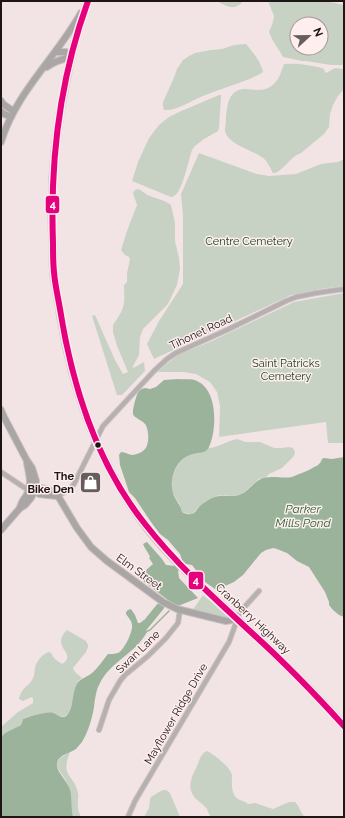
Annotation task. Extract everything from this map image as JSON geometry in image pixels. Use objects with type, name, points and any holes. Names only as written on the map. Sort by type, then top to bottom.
[{"type":"main road","points":[[1,142],[12,114],[26,90],[74,27],[88,1]]},
{"type":"main road","name":"Cranberry Highway","points":[[88,1],[80,22],[60,110],[53,165],[51,221],[54,276],[64,334],[76,387],[104,459],[140,519],[177,562],[298,677],[344,726]]},
{"type":"main road","points":[[56,52],[65,52],[72,55]]},
{"type":"main road","points":[[38,75],[52,63],[72,55]]},
{"type":"main road","points":[[1,101],[12,114]]},
{"type":"main road","points":[[1,111],[2,113],[12,114]]},
{"type":"main road","points":[[1,410],[26,459],[30,483],[34,490]]},
{"type":"main road","points":[[1,427],[7,422]]},
{"type":"main road","points":[[1,530],[20,508],[21,503],[26,496],[34,490],[41,488],[51,491],[58,496]]},
{"type":"main road","name":"Elm Street","points":[[58,496],[77,528],[91,547],[107,561],[163,602],[180,610],[226,621],[237,619]]},
{"type":"street","name":"Tihonet Road","points":[[58,496],[70,489],[74,484],[101,428],[154,371],[176,353],[296,297],[316,292],[344,289]]},
{"type":"street","points":[[1,472],[25,488],[34,490]]},
{"type":"street","name":"Mayflower Ridge Drive","points":[[128,817],[135,801],[229,642],[240,612],[260,591]]},
{"type":"street","name":"Swan Lane","points":[[99,730],[110,700],[120,681],[166,638],[178,623],[180,610]]},
{"type":"green space","points":[[217,1],[243,1],[237,6],[230,7]]},
{"type":"green space","points":[[268,1],[325,1],[344,5],[344,65],[331,65],[283,57],[269,32],[274,16]]},
{"type":"green space","points":[[246,44],[262,67],[262,73],[174,109],[164,110],[163,102],[177,69],[183,60],[195,53]]},
{"type":"green space","points":[[284,64],[315,66],[324,69],[326,73],[335,68],[344,69],[344,89],[333,105],[330,114],[329,127],[324,134],[294,157],[282,169],[273,173],[268,163],[263,158],[230,139],[225,130],[226,113],[229,100],[234,93],[243,89],[267,89],[278,79]]},
{"type":"green space","points":[[221,95],[221,97],[218,131],[204,139],[192,150],[180,189],[177,194],[171,197],[132,181],[138,162],[149,138],[159,125],[169,117],[179,112]]},
{"type":"green space","name":"Centre Cemetery","points":[[199,153],[257,174],[269,176],[296,174],[321,164],[338,162],[344,159],[344,286],[291,295],[154,359],[147,344],[159,321],[183,284],[183,216],[181,194]]},
{"type":"green space","points":[[138,189],[171,205],[175,223],[175,241],[180,269],[177,285],[168,304],[143,329],[140,337],[139,355],[133,368],[144,362],[145,371],[122,395],[117,395],[92,316],[95,315],[115,360],[123,374],[128,372],[117,346],[113,332],[113,325],[122,311],[124,304],[124,285],[127,282],[130,259],[121,250],[137,205],[133,193]]},
{"type":"green space","name":"Saint Patricks Cemetery","points":[[344,293],[344,443],[328,443],[326,422],[219,437],[220,406],[217,392],[210,382],[196,374],[183,372],[158,372],[178,355],[212,341],[294,302]]},
{"type":"green space","points":[[237,439],[246,442],[260,442],[274,448],[293,448],[295,452],[294,456],[282,468],[266,477],[259,479],[239,495],[217,496],[205,502],[192,514],[182,512],[172,489],[173,474],[181,461],[194,453],[202,452],[209,448]]},
{"type":"green space","points":[[203,595],[233,621],[190,614]]},
{"type":"green space","points":[[67,630],[86,641],[88,645],[86,652],[73,668],[82,678],[78,681],[69,713],[63,717],[48,713],[28,717],[23,719],[21,725],[5,733],[1,737],[1,727],[18,712],[33,703],[32,697],[23,701],[19,699],[24,689],[34,677],[36,666],[40,658],[49,652],[62,664],[66,660],[66,653],[61,641],[62,636]]},
{"type":"green space","points":[[207,751],[222,762],[231,772],[233,791],[238,799],[248,804],[255,803],[273,809],[289,802],[295,802],[305,817],[211,817],[207,809],[192,794],[190,786],[200,757]]},
{"type":"green space","points":[[70,752],[66,767],[76,787],[78,795],[78,809],[81,817],[73,817],[68,786],[57,764],[62,757]]},
{"type":"green space","points":[[163,790],[170,793],[180,817],[144,817],[149,808],[151,797]]},
{"type":"water","name":"Parker Mills Pond","points":[[164,380],[195,380],[204,386],[209,393],[214,411],[212,440],[208,449],[204,452],[195,453],[184,458],[174,472],[172,490],[182,512],[192,514],[200,506],[212,498],[242,494],[263,478],[292,477],[317,466],[324,458],[332,459],[344,457],[344,617],[339,615],[329,605],[325,592],[309,567],[297,561],[287,553],[273,548],[261,553],[243,575],[234,582],[218,589],[215,589],[205,582],[192,565],[186,564],[178,571],[179,578],[198,598],[178,606],[173,604],[138,577],[153,564],[143,544],[147,542],[166,565],[176,566],[182,560],[180,554],[168,540],[160,534],[135,498],[129,492],[120,465],[119,455],[121,452],[133,455],[142,452],[147,445],[148,433],[146,426],[133,414],[133,409],[139,390],[156,387]]},
{"type":"water","points":[[131,609],[138,623],[146,620],[143,628],[147,632],[136,646],[116,663],[104,676],[96,695],[88,730],[82,742],[76,749],[61,757],[57,762],[57,768],[70,790],[73,817],[1,817],[1,737],[5,733],[21,725],[23,719],[38,714],[53,713],[63,717],[67,715],[71,708],[77,683],[90,675],[108,654],[118,653],[125,645],[132,628],[131,621],[126,612]]},
{"type":"waterway","points":[[138,634],[160,607]]},
{"type":"waterway","points":[[145,632],[150,630],[169,611]]},
{"type":"transit line","name":"4","points":[[88,1],[78,30],[64,90],[55,151],[52,213],[54,277],[65,338],[80,395],[89,422],[100,450],[113,476],[128,501],[157,539],[197,581],[288,667],[344,726]]},
{"type":"place","name":"The Bike Den","points":[[90,482]]}]
